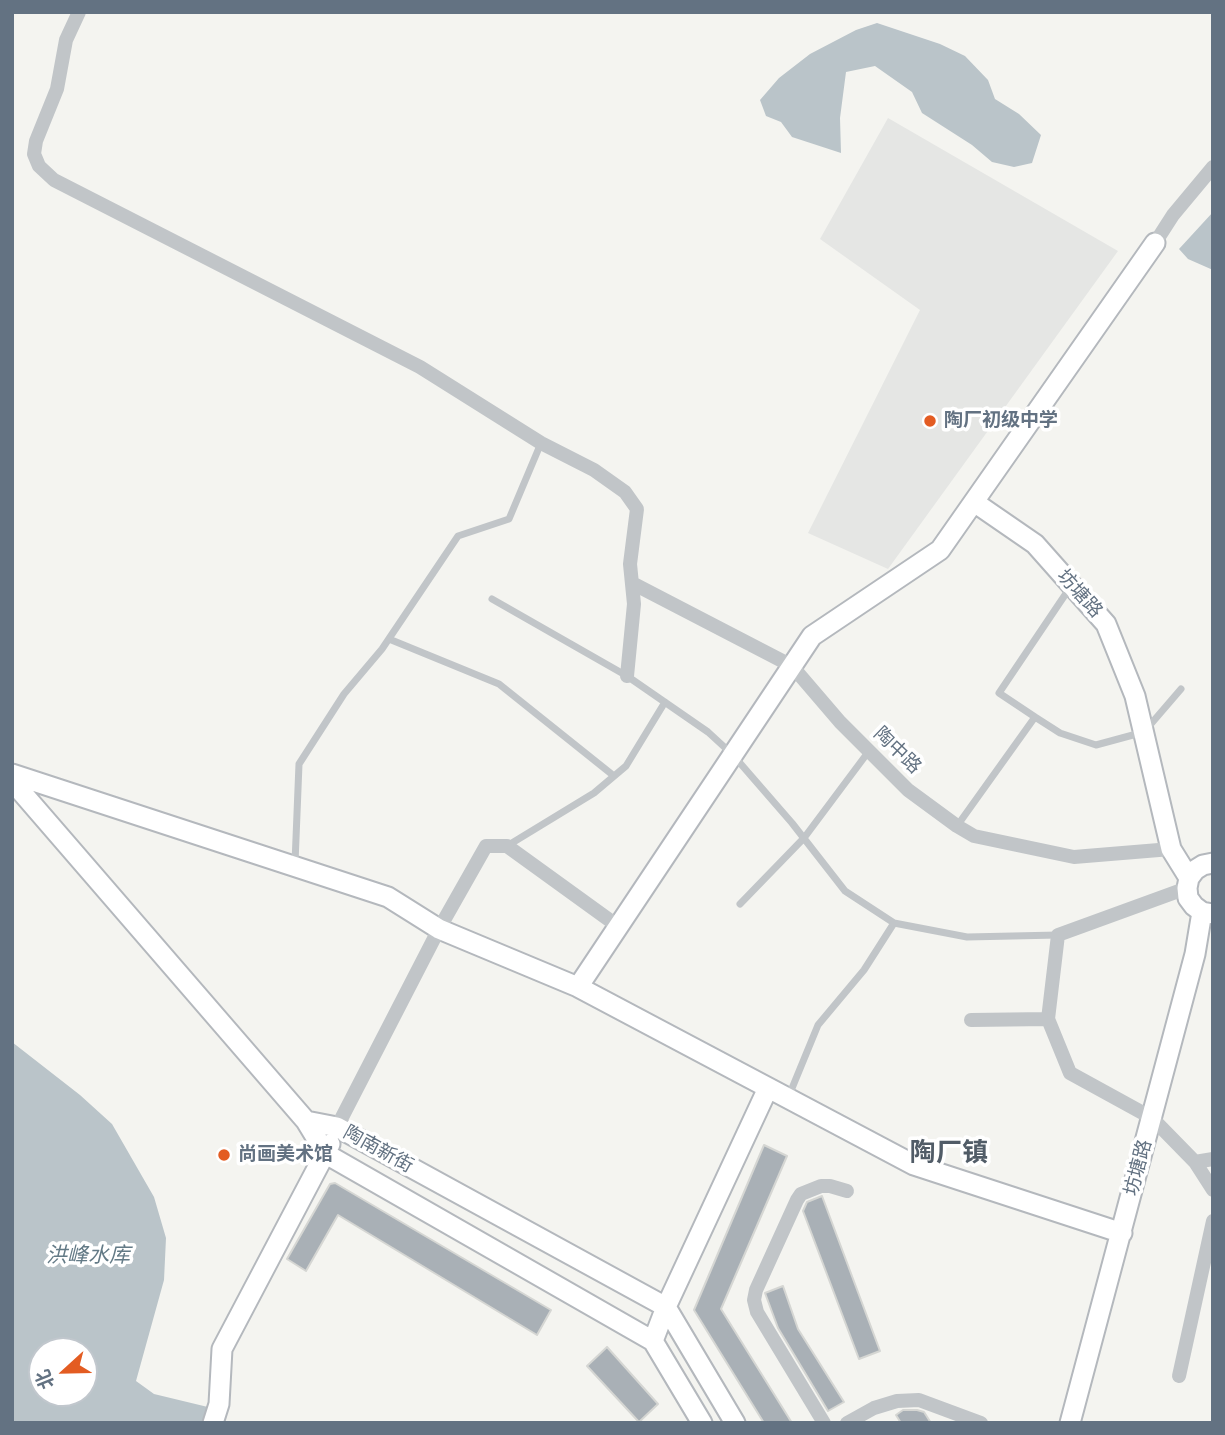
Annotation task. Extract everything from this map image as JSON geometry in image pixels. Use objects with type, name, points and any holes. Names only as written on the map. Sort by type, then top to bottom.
[{"type":"street","points":[[79,12],[66,40],[57,89],[36,141],[34,154],[39,166],[54,180],[420,368],[541,443],[594,470],[625,492],[637,509],[630,564],[634,604],[627,676]]},
{"type":"street","points":[[578,987],[812,636],[940,550],[1173,215],[1213,167]]},
{"type":"street","name":"坊塘路","points":[[974,502],[1035,544],[1106,624],[1135,696],[1171,849],[1188,883],[1188,898],[1194,906],[1207,913],[1070,1423]]},
{"type":"street","name":"陶中路","points":[[632,583],[792,666],[839,722],[908,790],[975,836],[1074,857],[1171,849]]},
{"type":"street","points":[[12,774],[388,897],[439,929],[578,987],[914,1165],[1122,1233]]},
{"type":"street","points":[[12,781],[306,1121]]},
{"type":"street","points":[[213,1423],[219,1404],[222,1349],[326,1154],[337,1127],[439,929],[486,846],[507,846],[619,927]]},
{"type":"street","points":[[1213,863],[1203,864],[1195,870],[1188,883],[1058,935],[1048,1019],[1070,1073],[1152,1118],[1195,1163],[1213,1190]]},
{"type":"street","points":[[971,1020],[1048,1019]]},
{"type":"street","points":[[653,1341],[666,1307],[768,1088]]},
{"type":"street","name":"陶南新街","points":[[306,1121],[337,1127],[666,1307]]},
{"type":"street","name":"陶南新街","points":[[306,1121],[326,1154],[653,1341],[702,1423]]},
{"type":"street","points":[[1195,1163],[1213,1158]]},
{"type":"street","points":[[824,1423],[757,1312],[754,1300],[756,1290],[801,1194],[821,1186],[847,1191]]},
{"type":"street","points":[[1179,1376],[1213,1221]]},
{"type":"street","points":[[666,1307],[736,1423]]},
{"type":"street","points":[[847,1423],[874,1408],[919,1400],[981,1423]]},
{"type":"lane","points":[[295,866],[299,764],[344,694],[389,639],[458,536],[509,519],[541,443]]},
{"type":"lane","points":[[1072,586],[999,693],[1060,733],[1096,745],[1144,732],[1181,690]]},
{"type":"lane","points":[[492,599],[627,676],[708,732],[733,755],[845,891],[894,923],[967,937],[1058,935]]},
{"type":"lane","points":[[389,639],[499,684],[614,776]]},
{"type":"lane","points":[[507,846],[594,793],[626,766],[665,702]]},
{"type":"lane","points":[[957,826],[1035,717]]},
{"type":"lane","points":[[740,904],[804,838],[869,751]]},
{"type":"lane","points":[[788,1098],[818,1025],[864,970],[894,923]]},
{"type":"shaded area","name":"陶厂初级中学","points":[[888,118],[1118,251],[888,569],[808,533],[920,310],[820,239]]},
{"type":"water","points":[[877,23],[940,44],[965,56],[988,80],[995,99],[1019,114],[1041,135],[1032,163],[1014,167],[992,162],[972,145],[922,113],[912,92],[875,66],[846,72],[840,118],[841,153],[792,137],[781,122],[766,116],[760,100],[779,78],[810,54],[856,30]]},
{"type":"water","points":[[1213,212],[1213,270],[1188,259],[1179,249]]},
{"type":"water","name":"洪峰水库","points":[[12,1042],[80,1095],[112,1124],[154,1197],[166,1238],[164,1280],[136,1381],[154,1394],[212,1408],[207,1423],[12,1423]]},
{"type":"building","points":[[764,1145],[787,1156],[721,1309],[792,1423],[764,1423],[694,1310]]},
{"type":"building","points":[[335,1183],[551,1310],[537,1335],[338,1215],[306,1271],[287,1259],[330,1184]]},
{"type":"building","points":[[822,1196],[880,1351],[859,1359],[803,1211],[807,1202]]},
{"type":"building","points":[[783,1286],[798,1329],[844,1402],[828,1411],[778,1328],[765,1293]]},
{"type":"building","points":[[607,1347],[658,1404],[639,1422],[587,1366]]},
{"type":"building","points":[[903,1410],[924,1412],[931,1423],[901,1423],[896,1415]]},
{"type":"place","name":"陶厂初级中学","points":[[930,421]]},
{"type":"place","name":"尚画美术馆","points":[[224,1155]]},
{"type":"district","name":"陶厂镇","points":[[949,1154]]}]
